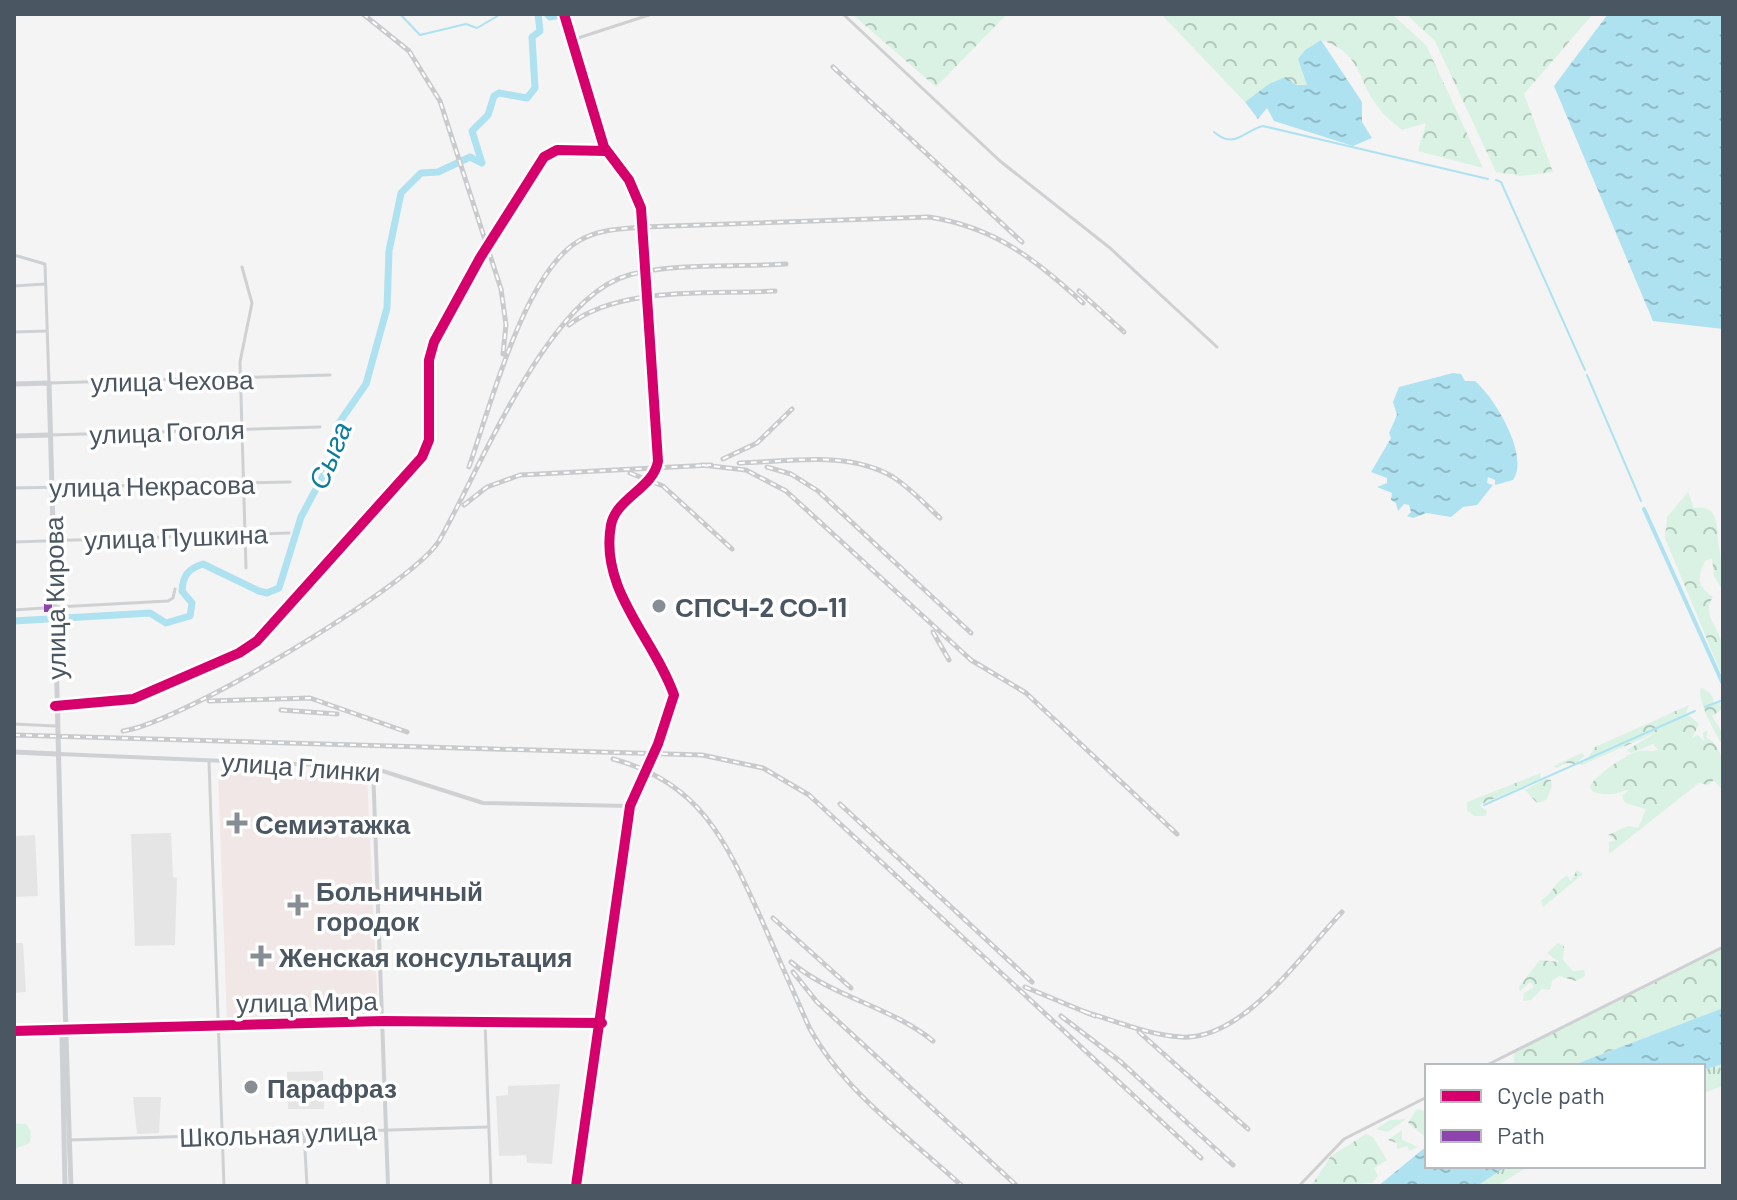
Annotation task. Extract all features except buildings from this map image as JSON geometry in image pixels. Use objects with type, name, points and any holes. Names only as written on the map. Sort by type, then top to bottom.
[{"type":"main road","name":"улица Кирова","points":[[49,383],[57,607],[55,726],[66,1029],[68,1186]]},
{"type":"main road","name":"улица Чехова","points":[[14,384],[49,383]]},
{"type":"main road","name":"улица Гоголя","points":[[14,436],[50,435]]},
{"type":"main road","name":"улица Глинки","points":[[14,752],[57,754]]},
{"type":"main road","name":"улица Кирова","points":[[66,1029],[62,1037],[68,1186]]},
{"type":"street","points":[[564,14],[606,151],[629,180],[641,208],[658,461],[654,473],[614,519],[612,574],[674,695],[658,744],[630,806],[602,1023],[576,1186]]},
{"type":"street","points":[[572,40],[652,14]]},
{"type":"street","points":[[843,14],[1000,161],[1101,240],[1217,347]]},
{"type":"street","points":[[55,706],[133,699],[246,650],[257,641],[422,457],[429,440],[429,360],[434,342],[480,258],[544,157],[557,150],[606,151]]},
{"type":"street","name":"улица Кирова","points":[[14,255],[45,264],[49,383]]},
{"type":"street","points":[[242,267],[252,303],[241,378],[246,568]]},
{"type":"street","points":[[14,286],[45,284]]},
{"type":"street","points":[[14,332],[47,331]]},
{"type":"street","name":"улица Чехова","points":[[49,383],[330,375]]},
{"type":"street","name":"улица Гоголя","points":[[50,435],[320,427]]},
{"type":"street","name":"улица Некрасова","points":[[14,488],[290,482]]},
{"type":"street","name":"улица Пушкина","points":[[14,542],[289,533]]},
{"type":"street","points":[[57,607],[168,601],[173,598],[175,589]]},
{"type":"street","points":[[14,610],[44,608]]},
{"type":"street","points":[[14,724],[55,726]]},
{"type":"street","name":"улица Глинки","points":[[57,754],[373,767],[483,803],[630,806]]},
{"type":"street","points":[[209,760],[224,1186]]},
{"type":"street","points":[[373,767],[388,1186]]},
{"type":"street","points":[[1489,1064],[1723,947]]},
{"type":"street","name":"улица Мира","points":[[14,1031],[383,1021],[602,1023]]},
{"type":"street","points":[[485,1022],[491,1186]]},
{"type":"street","points":[[1299,1186],[1344,1139],[1425,1098]]},
{"type":"street","name":"Школьная улица","points":[[69,1140],[488,1127]]},
{"type":"street","points":[[304,1132],[307,1186]]},
{"type":"shaded area","name":"Больничный городок","points":[[218,772],[367,773],[378,1016],[227,1021]]},
{"type":"shaded area","points":[[171,833],[173,877],[177,878],[175,945],[135,946],[131,834]]},
{"type":"shaded area","points":[[35,835],[38,896],[14,897],[14,836]]},
{"type":"shaded area","points":[[14,943],[23,943],[26,992],[14,993]]},
{"type":"shaded area","points":[[323,1071],[324,1109],[288,1109],[287,1072]]},
{"type":"shaded area","points":[[560,1084],[552,1164],[527,1163],[526,1155],[499,1156],[496,1096],[508,1095],[508,1086]]},
{"type":"shaded area","points":[[133,1097],[161,1097],[159,1133],[137,1134]]},
{"type":"green space","points":[[852,14],[1007,14],[936,87]]},
{"type":"green space","points":[[1161,14],[1392,14],[1426,45],[1483,168],[1418,151],[1426,123],[1402,130],[1392,122],[1380,110],[1351,59],[1334,45],[1321,40],[1305,50],[1298,59],[1308,85],[1269,84],[1245,102]]},
{"type":"green space","points":[[1406,14],[1593,14],[1524,94],[1553,172],[1521,176],[1496,172],[1435,41]]},
{"type":"green space","points":[[1688,492],[1694,508],[1709,510],[1716,519],[1723,591],[1714,576],[1712,558],[1705,561],[1700,577],[1701,585],[1713,597],[1709,609],[1723,648],[1723,678],[1665,538],[1667,517]]},
{"type":"green space","points":[[1701,687],[1711,694],[1714,702],[1722,703],[1721,710],[1712,716],[1723,734],[1723,746],[1704,708]]},
{"type":"green space","points":[[1689,705],[1686,713],[1699,724],[1692,738],[1698,735],[1704,741],[1703,733],[1707,730],[1707,738],[1718,748],[1723,769],[1723,791],[1714,780],[1708,785],[1699,783],[1609,854],[1609,842],[1616,840],[1608,835],[1628,826],[1638,828],[1646,809],[1625,803],[1622,796],[1630,789],[1606,794],[1592,791],[1590,786],[1626,757],[1638,751],[1658,750],[1653,744],[1631,753],[1627,750],[1655,733],[1582,765],[1566,763],[1557,768],[1553,766],[1582,753],[1585,755],[1578,762],[1585,762],[1595,747]]},
{"type":"green space","points":[[1541,773],[1540,779],[1479,805],[1487,811],[1486,816],[1474,816],[1467,810],[1467,802]]},
{"type":"green space","points":[[1545,779],[1551,780],[1552,787],[1546,800],[1537,803],[1525,790]]},
{"type":"green space","points":[[1577,870],[1583,874],[1543,907],[1541,900],[1563,878],[1567,876],[1571,881]]},
{"type":"green space","points":[[1558,943],[1564,946],[1563,960],[1573,971],[1584,970],[1585,976],[1576,981],[1559,976],[1552,981],[1550,990],[1542,989],[1531,1000],[1523,1001],[1524,993],[1534,987],[1530,982],[1520,991],[1519,987],[1540,960],[1559,962],[1547,953]]},
{"type":"green space","points":[[1723,947],[1723,1008],[1576,1064],[1513,1064],[1515,1050]]},
{"type":"green space","points":[[1723,1064],[1723,1086],[1705,1092],[1705,1069]]},
{"type":"green space","points":[[1417,1109],[1425,1111],[1425,1136],[1408,1123]]},
{"type":"green space","points":[[1406,1119],[1388,1132],[1376,1129],[1390,1120]]},
{"type":"green space","points":[[14,1123],[26,1124],[31,1131],[30,1143],[14,1149]]},
{"type":"green space","points":[[1402,1130],[1402,1140],[1418,1147],[1409,1151],[1407,1146],[1397,1149],[1397,1143],[1388,1140]]},
{"type":"green space","points":[[1366,1134],[1373,1137],[1387,1160],[1374,1168],[1378,1176],[1372,1183],[1311,1186],[1331,1156]]},
{"type":"green space","points":[[1504,1168],[1526,1168],[1497,1186],[1477,1186]]},
{"type":"water","points":[[1608,14],[1723,14],[1723,329],[1653,321],[1554,86]]},
{"type":"water","points":[[1321,40],[1362,102],[1362,122],[1372,138],[1353,146],[1274,121],[1267,108],[1258,119],[1245,102],[1269,84],[1286,77],[1296,85],[1307,85],[1298,59],[1305,50]]},
{"type":"water","points":[[1453,373],[1461,374],[1465,381],[1475,381],[1492,400],[1514,443],[1517,470],[1513,480],[1495,485],[1495,480],[1488,477],[1487,483],[1493,485],[1477,505],[1463,507],[1451,517],[1427,513],[1413,518],[1407,516],[1411,512],[1409,505],[1404,504],[1398,511],[1396,503],[1391,500],[1392,493],[1377,487],[1387,483],[1387,478],[1371,472],[1391,438],[1389,433],[1397,415],[1393,402],[1399,387]]},
{"type":"water","points":[[1723,1008],[1723,1064],[1705,1069],[1705,1064],[1576,1064]]},
{"type":"water","points":[[1425,1148],[1425,1168],[1504,1168],[1477,1186],[1378,1186]]},
{"type":"waterway","points":[[400,14],[420,35],[466,24],[477,28],[501,14]]},
{"type":"waterway","name":"Сыга","points":[[14,621],[150,613],[166,623],[190,616],[192,603],[182,591],[184,581],[187,573],[203,564],[259,591],[267,593],[279,588],[301,517],[331,461],[339,423],[366,384],[387,308],[389,251],[401,193],[421,173],[438,172],[470,157],[482,163],[472,131],[488,115],[494,96],[499,93],[527,98],[535,88],[532,37],[540,31],[538,14]]},
{"type":"waterway","name":"Сыга","points":[[547,14],[550,17],[565,14]]},
{"type":"waterway","points":[[1214,132],[1233,139],[1263,126],[1488,179]]},
{"type":"waterway","points":[[1496,180],[1501,182],[1585,370]]},
{"type":"waterway","points":[[1587,375],[1641,501]]},
{"type":"waterway","points":[[1644,509],[1723,684]]},
{"type":"waterway","points":[[1705,707],[1723,700]]},
{"type":"waterway","points":[[1484,805],[1695,711]]},
{"type":"railway","points":[[363,14],[409,51],[440,101],[501,289],[506,325],[503,354]]},
{"type":"railway","points":[[833,67],[1022,242]]},
{"type":"railway","points":[[469,467],[511,344],[541,283],[558,259],[577,242],[601,232],[643,227],[929,217],[994,237],[1031,260],[1083,303]]},
{"type":"railway","points":[[123,731],[151,723],[191,705],[291,651],[420,562],[439,541],[496,431],[544,350],[570,316],[599,290],[629,275],[646,271],[786,264]]},
{"type":"railway","points":[[569,325],[590,312],[640,298],[668,294],[775,291]]},
{"type":"railway","points":[[1079,291],[1124,332]]},
{"type":"railway","points":[[723,459],[757,443],[792,409]]},
{"type":"railway","points":[[739,463],[818,460],[857,463],[893,477],[940,518]]},
{"type":"railway","points":[[702,465],[746,470],[786,491],[971,660],[1026,693],[1177,834]]},
{"type":"railway","points":[[464,505],[487,487],[520,475],[711,465]]},
{"type":"railway","points":[[767,467],[791,474],[818,491],[971,633]]},
{"type":"railway","points":[[630,473],[663,486],[732,549]]},
{"type":"railway","points":[[933,632],[949,660]]},
{"type":"railway","points":[[209,701],[310,698],[407,732]]},
{"type":"railway","points":[[281,710],[337,714]]},
{"type":"railway","points":[[14,735],[702,755],[763,768],[809,795],[1201,1158]]},
{"type":"railway","points":[[613,759],[643,769],[667,782],[706,817],[734,861],[809,1027],[823,1050],[858,1093],[962,1186]]},
{"type":"railway","points":[[840,804],[1032,982]]},
{"type":"railway","points":[[1085,1012],[1157,1034],[1181,1037],[1204,1034],[1227,1025],[1270,992],[1342,912]]},
{"type":"railway","points":[[773,918],[851,988]]},
{"type":"railway","points":[[791,962],[824,984],[898,1019],[933,1041]]},
{"type":"railway","points":[[793,972],[817,1002],[1017,1186]]},
{"type":"railway","points":[[1025,987],[1095,1016]]},
{"type":"railway","points":[[1061,1016],[1121,1062],[1233,1165]]},
{"type":"railway","points":[[1139,1032],[1248,1129]]},
{"type":"marked path","points":[[44,608],[52,608]]},
{"type":"cycle path","points":[[564,14],[604,147],[629,180],[641,208],[658,461],[650,479],[614,516],[609,549],[620,592],[674,695],[658,744],[630,806],[576,1186]]},
{"type":"cycle path","points":[[55,706],[133,699],[239,653],[257,641],[422,457],[429,440],[429,360],[434,342],[480,258],[544,157],[557,150],[606,151]]},
{"type":"cycle path","points":[[14,1031],[383,1021],[602,1023]]},
{"type":"place","name":"СПСЧ-2 СО-11","points":[[659,606]]},
{"type":"place","name":"Семиэтажка","points":[[237,823]]},
{"type":"place","name":"Больничный городок","points":[[298,905]]},
{"type":"place","name":"Женская консультация","points":[[261,956]]},
{"type":"place","name":"Парафраз","points":[[251,1087]]}]
